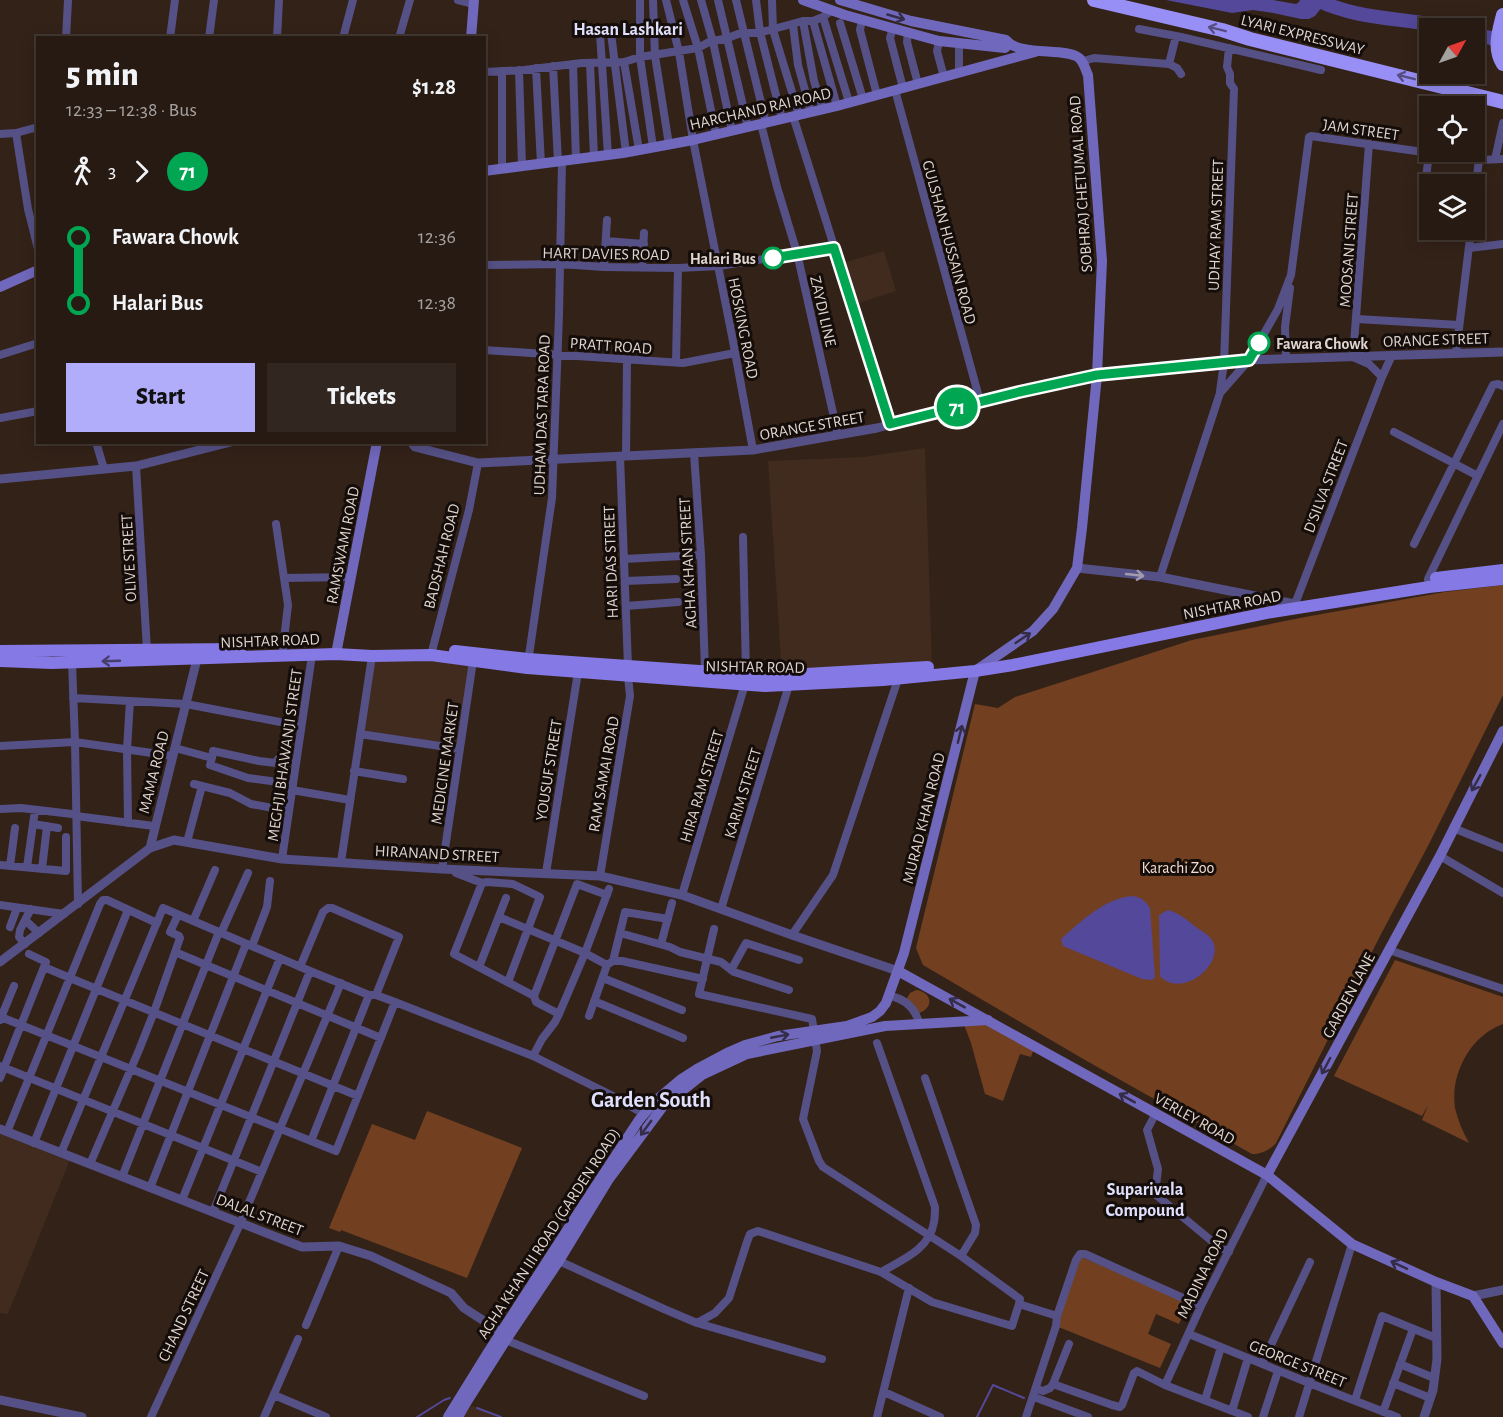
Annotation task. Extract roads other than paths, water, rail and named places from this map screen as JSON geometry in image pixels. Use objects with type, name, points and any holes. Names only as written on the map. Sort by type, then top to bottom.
[{"type":"highway","name":"LYARI EXPRESSWAY","points":[[1094,0],[1222,30],[1503,102]]},
{"type":"highway","points":[[1503,15],[1496,57],[1503,73]]},
{"type":"highway","points":[[1497,43],[1503,64]]},
{"type":"highway","points":[[1458,90],[1503,94]]},
{"type":"main road","points":[[803,0],[828,14],[862,20],[939,41],[1005,48],[1009,44]]},
{"type":"main road","points":[[840,0],[911,21],[1006,40],[1009,44],[1037,51],[1072,54],[1083,63]]},
{"type":"main road","points":[[471,36],[474,2]]},
{"type":"main road","name":"HARCHAND RAI ROAD","points":[[486,171],[626,153],[693,140],[837,106],[1037,51]]},
{"type":"main road","name":"SOBHRAJ CHETUMAL ROAD","points":[[1077,568],[1097,375],[1102,261],[1088,75],[1083,63]]},
{"type":"main road","points":[[0,287],[36,271]]},
{"type":"main road","name":"RAMSWAMI ROAD","points":[[336,651],[377,444]]},
{"type":"main road","points":[[975,671],[1033,631],[1053,609],[1077,568]]},
{"type":"main road","name":"NISHTAR ROAD","points":[[0,661],[72,662],[312,655],[336,651],[372,656],[431,652],[473,662],[528,663],[578,672],[705,671],[745,679],[765,686],[789,685],[975,671],[1272,612],[1503,570]]},
{"type":"main road","name":"NISHTAR ROAD","points":[[0,651],[283,648],[431,652],[528,663],[745,679],[987,662],[1255,610],[1428,583],[1503,579]]},
{"type":"main road","name":"MURAD KHAN ROAD","points":[[898,971],[975,671]]},
{"type":"main road","name":"GARDEN LANE","points":[[1267,1175],[1453,828],[1499,749],[1503,731]]},
{"type":"main road","name":"AGHA KHAN III ROAD (GARDEN ROAD)","points":[[448,1417],[559,1261],[609,1179],[664,1105],[702,1075],[747,1054],[872,1017],[880,1011],[890,996],[898,971]]},
{"type":"main road","name":"VERLEY ROAD","points":[[898,971],[1267,1175],[1352,1244],[1473,1296]]},
{"type":"main road","name":"AGHA KHAN III ROAD (GARDEN ROAD)","points":[[458,1417],[591,1192],[644,1114],[680,1080],[722,1056],[778,1036],[815,1035],[919,1023],[988,1020]]},
{"type":"main road","points":[[1473,1296],[1503,1343]]},
{"type":"street","points":[[66,36],[68,0]]},
{"type":"street","points":[[170,36],[175,0]]},
{"type":"street","points":[[209,36],[214,0]]},
{"type":"street","points":[[276,36],[279,0]]},
{"type":"street","points":[[344,36],[353,0]]},
{"type":"street","points":[[400,36],[410,0]]},
{"type":"street","points":[[458,0],[474,2]]},
{"type":"street","points":[[640,0],[640,57],[653,147]]},
{"type":"street","points":[[653,0],[655,56],[669,144]]},
{"type":"street","name":"HOSKING ROAD","points":[[666,0],[680,51],[693,140],[753,450]]},
{"type":"street","points":[[683,0],[698,48],[716,134]]},
{"type":"street","points":[[701,0],[732,131]]},
{"type":"street","points":[[718,0],[748,127]]},
{"type":"street","name":"ZAYDI LINE","points":[[736,0],[777,187],[797,254],[838,435]]},
{"type":"street","points":[[756,0],[760,32],[791,117],[890,424]]},
{"type":"street","points":[[772,0],[774,30],[791,117]]},
{"type":"street","points":[[486,72],[624,62],[640,57],[698,48],[709,42],[745,33],[774,30],[803,21],[813,21],[828,14],[849,102]]},
{"type":"street","points":[[862,20],[860,30],[877,95]]},
{"type":"street","points":[[803,21],[814,81],[823,109]]},
{"type":"street","points":[[813,21],[837,106]]},
{"type":"street","points":[[840,23],[863,99]]},
{"type":"street","points":[[792,24],[798,65],[811,112]]},
{"type":"street","name":"GULSHAN HUSSAIN ROAD","points":[[892,28],[890,38],[899,89],[980,401]]},
{"type":"street","points":[[1138,29],[1322,70]]},
{"type":"street","points":[[908,32],[907,42],[918,84]]},
{"type":"street","points":[[611,33],[626,153]]},
{"type":"street","points":[[600,34],[608,155]]},
{"type":"street","points":[[1169,64],[1176,36]]},
{"type":"street","points":[[939,41],[937,51],[944,77]]},
{"type":"street","points":[[958,44],[959,73]]},
{"type":"street","name":"UDHAY RAM STREET","points":[[1220,393],[1224,363],[1234,89],[1230,83],[1227,67],[1229,48]]},
{"type":"street","points":[[1083,63],[1094,58],[1169,64],[1177,68],[1181,74]]},
{"type":"street","points":[[624,62],[639,150]]},
{"type":"street","points":[[590,63],[594,157]]},
{"type":"street","points":[[573,64],[576,160]]},
{"type":"street","name":"UDHAM DAS TARA ROAD","points":[[528,663],[552,498],[560,264],[560,162],[553,66]]},
{"type":"street","points":[[536,69],[541,164]]},
{"type":"street","points":[[519,70],[522,166]]},
{"type":"street","points":[[502,71],[502,168]]},
{"type":"street","points":[[1499,159],[1503,123]]},
{"type":"street","points":[[0,134],[16,133],[36,128]]},
{"type":"street","points":[[16,133],[28,209],[36,241]]},
{"type":"street","name":"JAM STREET","points":[[1291,275],[1311,136],[1419,152]]},
{"type":"street","name":"MOOSANI STREET","points":[[1353,357],[1369,144]]},
{"type":"street","points":[[604,267],[607,220]]},
{"type":"street","points":[[642,268],[644,233]]},
{"type":"street","points":[[1456,353],[1470,240]]},
{"type":"street","points":[[606,242],[644,244]]},
{"type":"street","points":[[1469,248],[1503,244]]},
{"type":"street","name":"HART DAVIES ROAD","points":[[486,265],[560,264],[678,268],[719,266],[834,248]]},
{"type":"street","points":[[676,362],[678,268]]},
{"type":"street","points":[[1286,359],[1286,327],[1291,275]]},
{"type":"street","points":[[1160,578],[1220,393],[1249,360],[1278,309],[1291,275]]},
{"type":"street","points":[[1357,319],[1459,325]]},
{"type":"street","points":[[0,355],[36,344]]},
{"type":"street","name":"PRATT ROAD","points":[[486,350],[683,363],[735,353]]},
{"type":"street","name":"ORANGE STREET","points":[[413,444],[415,447],[478,464],[753,450],[890,424],[1097,375],[1249,360],[1503,352]]},
{"type":"street","name":"D'SILVA STREET","points":[[1295,604],[1392,355]]},
{"type":"street","points":[[1353,357],[1369,364],[1382,377]]},
{"type":"street","name":"HARI DAS STREET","points":[[627,360],[623,456],[628,671]]},
{"type":"street","points":[[1414,544],[1493,385],[1503,386]]},
{"type":"street","points":[[1,416],[36,411]]},
{"type":"street","points":[[1428,583],[1503,424]]},
{"type":"street","points":[[1394,432],[1478,476]]},
{"type":"street","points":[[97,444],[104,469]]},
{"type":"street","points":[[0,479],[136,466],[203,446]]},
{"type":"street","name":"AGHA KHAN STREET","points":[[694,453],[701,555],[705,671]]},
{"type":"street","name":"BADSHAH ROAD","points":[[431,652],[469,510],[478,464]]},
{"type":"street","name":"OLIVE STREET","points":[[136,466],[147,650]]},
{"type":"street","points":[[276,524],[288,605],[283,648]]},
{"type":"street","name":"HIRA RAM STREET","points":[[682,895],[745,679],[743,537]]},
{"type":"street","points":[[624,560],[701,555]]},
{"type":"street","points":[[1077,568],[1160,578],[1295,604]]},
{"type":"street","points":[[284,578],[351,577]]},
{"type":"street","points":[[625,581],[676,579]]},
{"type":"street","points":[[626,606],[678,602]]},
{"type":"street","name":"MEGHJI BHAWANJI STREET","points":[[282,859],[312,655]]},
{"type":"street","points":[[341,862],[372,656]]},
{"type":"street","name":"MAMA ROAD","points":[[150,848],[197,658]]},
{"type":"street","points":[[72,662],[78,904]]},
{"type":"street","name":"MEDICINE MARKET","points":[[442,870],[473,662]]},
{"type":"street","name":"RAM SAMAI ROAD","points":[[600,876],[630,696],[628,671]]},
{"type":"street","name":"YOUSUF STREET","points":[[546,873],[578,672]]},
{"type":"street","points":[[792,935],[833,875],[898,678]]},
{"type":"street","name":"KARIM STREET","points":[[720,909],[789,685]]},
{"type":"street","points":[[74,698],[186,704],[301,726]]},
{"type":"street","points":[[128,823],[127,749],[130,701]]},
{"type":"street","points":[[360,734],[460,749]]},
{"type":"street","points":[[0,746],[75,742],[212,758]]},
{"type":"street","points":[[296,762],[278,759],[276,763],[259,761],[213,751],[210,765],[248,778],[350,800]]},
{"type":"street","points":[[354,771],[403,778]]},
{"type":"street","points":[[188,842],[198,785],[230,793],[251,804],[289,811]]},
{"type":"street","points":[[0,809],[21,808],[154,826]]},
{"type":"street","points":[[27,867],[34,810]]},
{"type":"street","points":[[33,824],[58,828]]},
{"type":"street","points":[[42,869],[47,826]]},
{"type":"street","points":[[10,866],[15,828]]},
{"type":"street","points":[[1453,828],[1503,848]]},
{"type":"street","points":[[0,865],[66,871],[66,837]]},
{"type":"street","name":"HIRANAND STREET","points":[[0,962],[150,848],[174,840],[282,859],[442,870],[600,876],[682,895],[898,971]]},
{"type":"street","points":[[1440,856],[1503,893]]},
{"type":"street","points":[[193,921],[215,870]]},
{"type":"street","points":[[122,1177],[206,965],[248,873]]},
{"type":"street","points":[[456,873],[482,883],[513,884],[540,897],[508,982]]},
{"type":"street","points":[[150,1188],[234,976],[267,907],[270,881]]},
{"type":"street","points":[[482,883],[454,954],[534,996]]},
{"type":"street","points":[[533,1056],[559,1014],[608,892],[577,884],[534,996],[536,1002],[559,1014]]},
{"type":"street","points":[[96,890],[103,900],[157,923]]},
{"type":"street","points":[[479,967],[506,898]]},
{"type":"street","points":[[3,1130],[29,1078],[103,900]]},
{"type":"street","points":[[661,944],[672,903]]},
{"type":"street","points":[[0,905],[64,914]]},
{"type":"street","points":[[10,927],[17,908]]},
{"type":"street","points":[[61,1153],[163,908],[341,984],[395,1002],[533,1056],[644,1114]]},
{"type":"street","points":[[300,967],[323,912],[328,908],[399,937],[356,1028],[311,1141]]},
{"type":"street","points":[[25,944],[19,937],[20,930],[31,909]]},
{"type":"street","points":[[34,1143],[128,910]]},
{"type":"street","points":[[589,1016],[610,963],[625,912],[668,919]]},
{"type":"street","points":[[90,1164],[154,1012],[179,936],[170,932],[178,915]]},
{"type":"street","points":[[499,917],[610,963],[622,961],[703,979]]},
{"type":"street","points":[[25,920],[39,933]]},
{"type":"street","points":[[697,1323],[729,1298],[750,1234],[758,1231],[880,1272],[932,1302],[1012,1326],[1020,1299],[961,1256],[823,1167],[803,1119],[817,1051],[812,1019],[699,994],[714,929]]},
{"type":"street","points":[[620,933],[721,962],[731,970],[789,990]]},
{"type":"street","points":[[731,970],[746,942],[799,960]]},
{"type":"street","points":[[1389,950],[1503,989]]},
{"type":"street","points":[[175,952],[381,1038]]},
{"type":"street","points":[[0,1078],[2,1067],[46,962],[29,954]]},
{"type":"street","points":[[182,1200],[280,958]]},
{"type":"street","points":[[44,967],[358,1096]]},
{"type":"street","points":[[213,1212],[310,971]]},
{"type":"street","points":[[603,978],[682,1010]]},
{"type":"street","name":"CHAND STREET","points":[[151,1417],[240,1224],[341,984]]},
{"type":"street","points":[[14,986],[1,1018],[336,1151],[395,1002]]},
{"type":"street","points":[[890,996],[897,997],[912,1008],[919,1023]]},
{"type":"street","points":[[594,1001],[682,1038]]},
{"type":"street","points":[[877,1043],[935,1208],[934,1222],[923,1245],[880,1272]]},
{"type":"street","points":[[2,1067],[262,1172]]},
{"type":"street","points":[[925,1078],[976,1225],[975,1233],[961,1256]]},
{"type":"street","points":[[1156,1113],[1147,1130],[1158,1168],[1155,1194],[1219,1247],[1229,1252]]},
{"type":"street","name":"DALAL STREET","points":[[3,1130],[302,1247],[339,1246],[371,1256],[451,1293],[464,1308],[504,1336],[644,1396]]},
{"type":"street","name":"MADINA ROAD","points":[[1165,1384],[1201,1306],[1267,1175]]},
{"type":"street","points":[[1299,1417],[1352,1244]]},
{"type":"street","points":[[306,1325],[339,1246]]},
{"type":"street","points":[[1026,1417],[1056,1326],[1057,1316],[1080,1254],[1085,1254],[1201,1306]]},
{"type":"street","points":[[559,1261],[697,1323],[822,1359]]},
{"type":"street","points":[[1262,1364],[1310,1262]]},
{"type":"street","points":[[1424,1417],[1433,1390],[1437,1359],[1436,1282]]},
{"type":"street","points":[[877,1417],[909,1288]]},
{"type":"street","points":[[1473,1296],[1503,1290]]},
{"type":"street","points":[[1019,1304],[1057,1316]]},
{"type":"street","points":[[1355,1400],[1382,1316],[1436,1338]]},
{"type":"street","points":[[1383,1412],[1413,1329]]},
{"type":"street","name":"GEORGE STREET","points":[[1189,1334],[1397,1417]]},
{"type":"street","points":[[267,1416],[298,1339]]},
{"type":"street","points":[[1035,1393],[1050,1388],[1053,1384],[1069,1344]]},
{"type":"street","points":[[1205,1400],[1221,1347]]},
{"type":"street","points":[[1232,1411],[1248,1358]]},
{"type":"street","points":[[1400,1364],[1434,1378]]},
{"type":"street","points":[[1053,1384],[1120,1407],[1134,1373],[1137,1371],[1248,1417]]},
{"type":"street","points":[[1263,1417],[1278,1371]]},
{"type":"street","points":[[1393,1383],[1430,1398]]},
{"type":"street","points":[[884,1392],[940,1417]]},
{"type":"street","points":[[1035,1393],[1089,1417]]},
{"type":"street","points":[[274,1395],[326,1417]]},
{"type":"street","points":[[0,1401],[82,1417]]},
{"type":"waterway","points":[[1317,0],[1350,12],[1419,23]]},
{"type":"waterway","points":[[1485,37],[1503,41]]},
{"type":"waterway","points":[[977,1417],[993,1385],[1024,1398]]},
{"type":"waterway","points":[[417,1417],[450,1398]]},
{"type":"waterway","points":[[477,1408],[501,1417]]},
{"type":"place","name":"Halari Bus","points":[[773,258]]},
{"type":"place","name":"Fawara Chowk","points":[[1259,343]]},
{"type":"district","name":"Hasan Lashkari","points":[[628,29]]},
{"type":"district","name":"Garden South","points":[[651,1099]]},
{"type":"district","name":"Suparivala Compound","points":[[1145,1199]]},
{"type":"park label","name":"Karachi Zoo","points":[[1178,867]]}]
